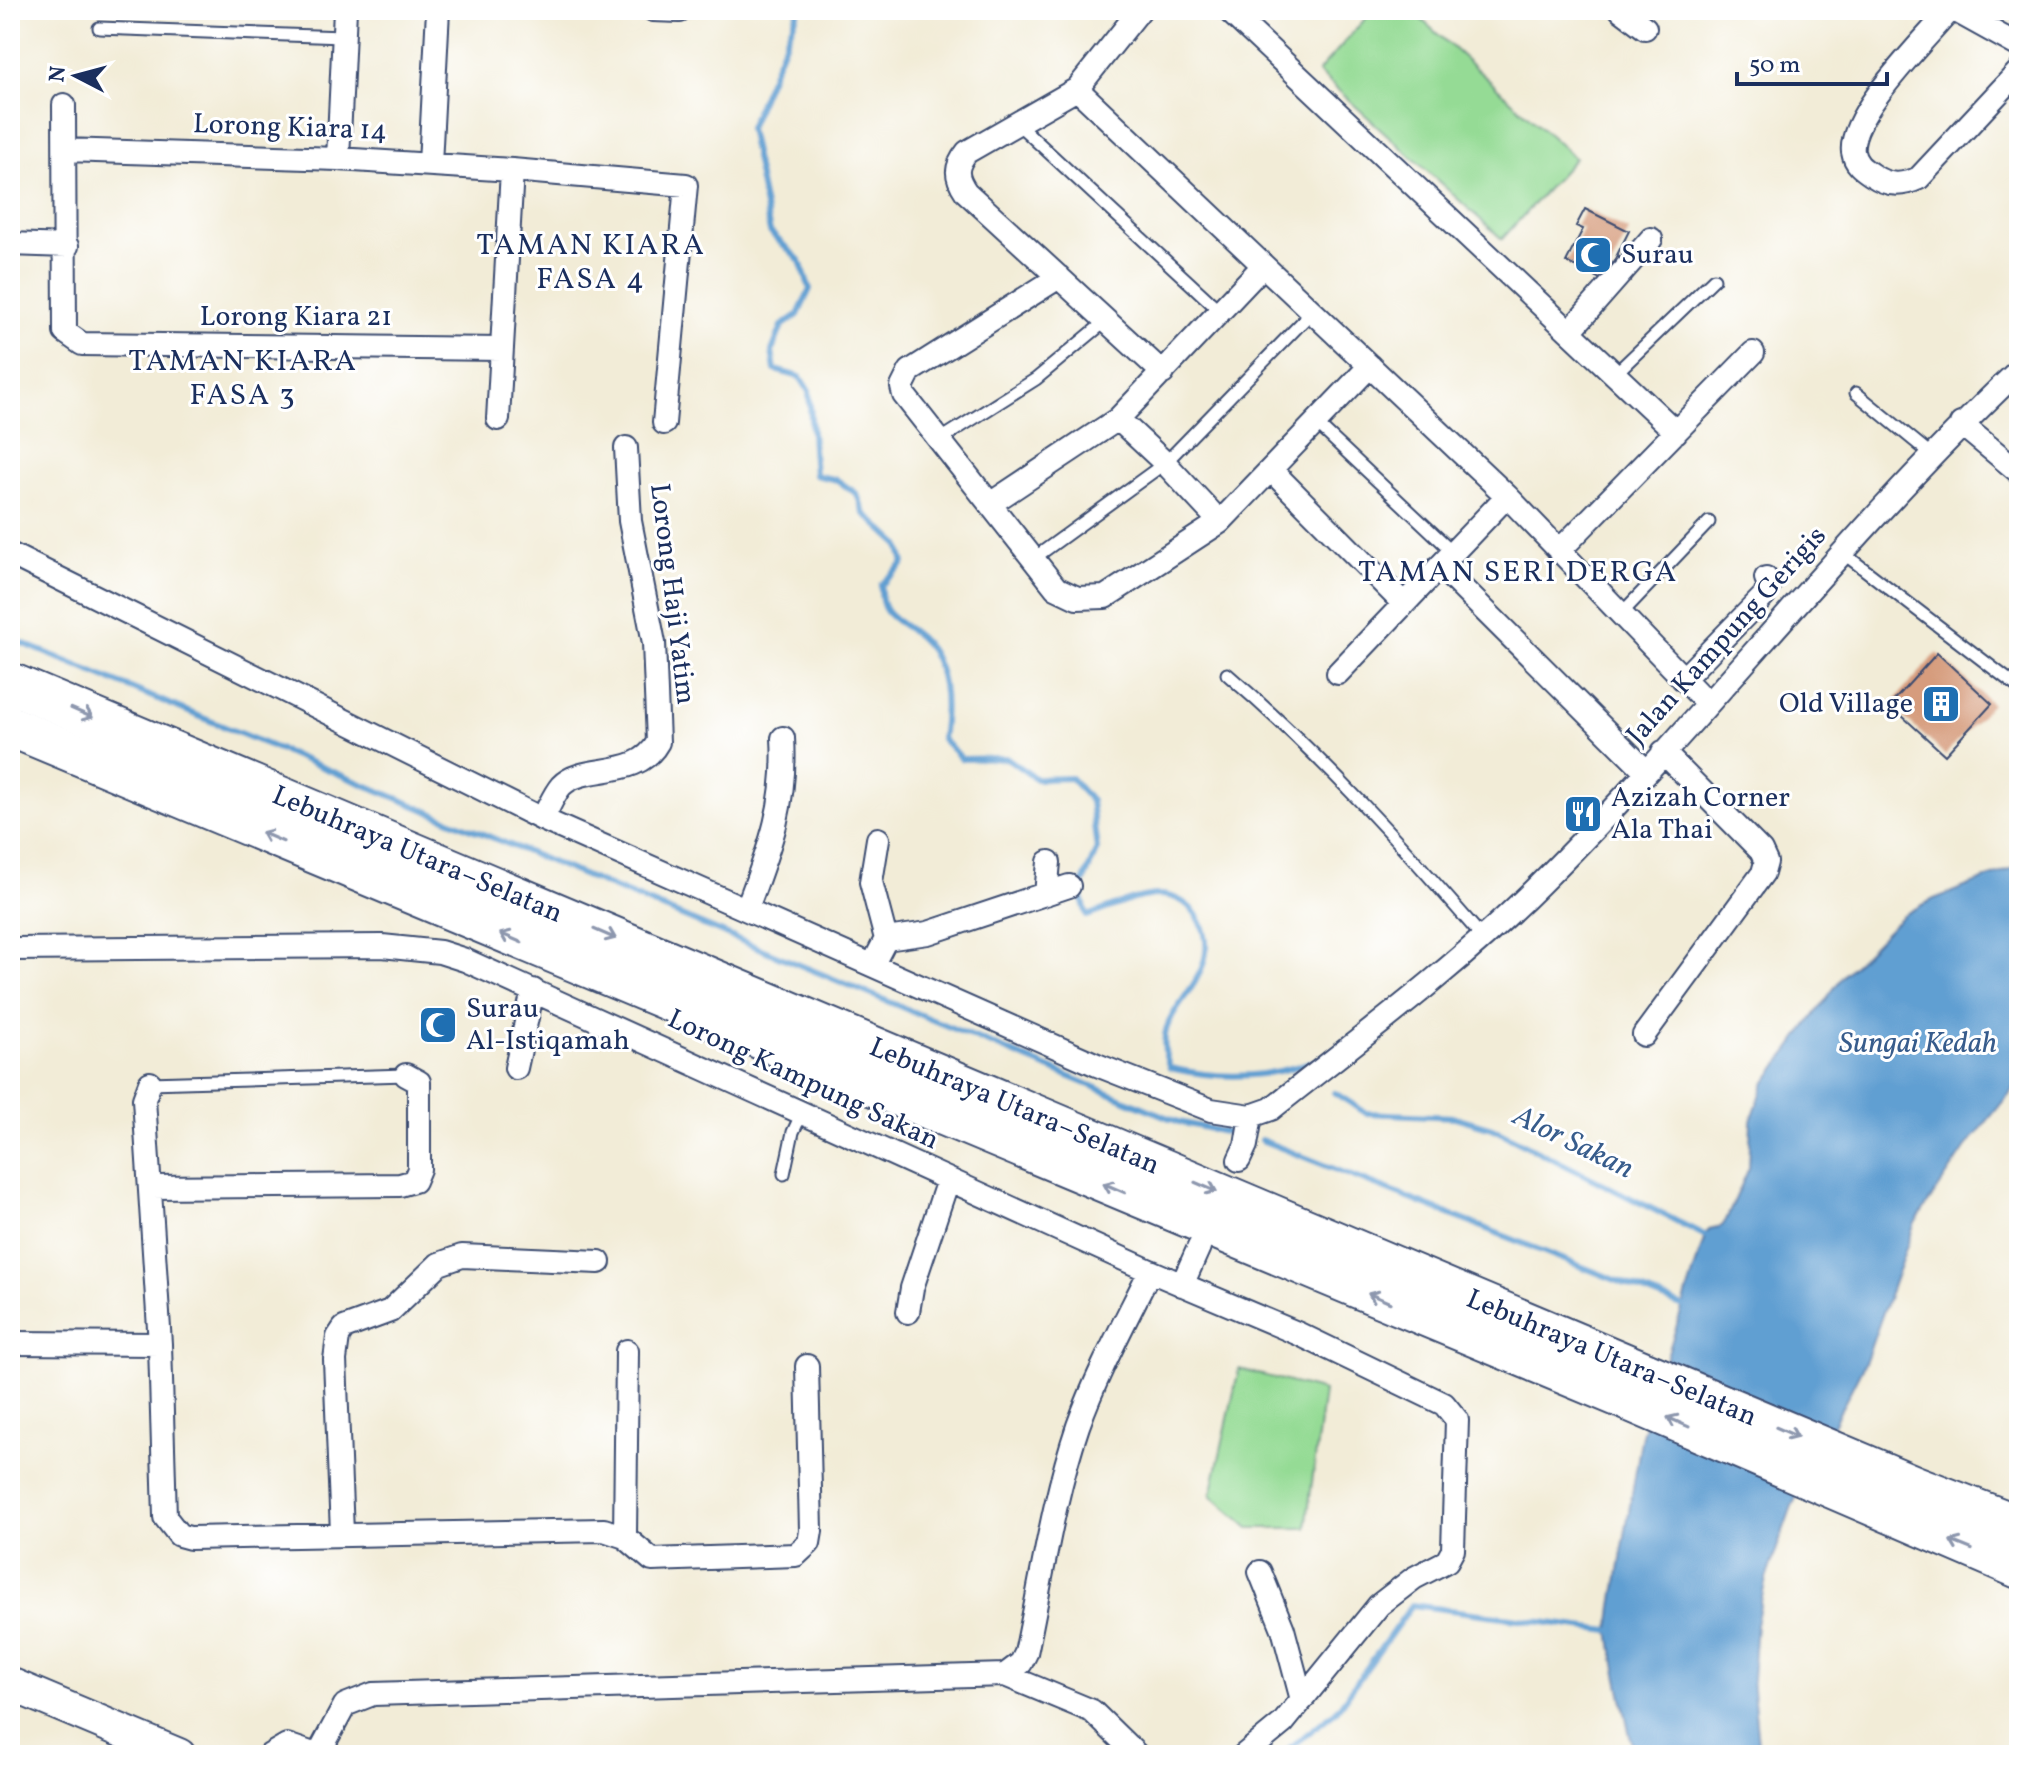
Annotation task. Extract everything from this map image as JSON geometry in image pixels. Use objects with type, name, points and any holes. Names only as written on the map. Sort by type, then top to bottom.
[{"type":"highway","name":"Lebuhraya Utara–Selatan","points":[[10,683],[1454,1310],[1630,1401],[1909,1504],[2019,1526]]},
{"type":"highway","name":"Lebuhraya Utara–Selatan","points":[[10,726],[1454,1310]]},
{"type":"highway","name":"Lebuhraya Utara–Selatan","points":[[1909,1504],[2019,1568]]},
{"type":"main road","points":[[10,1684],[179,1755]]},
{"type":"main road","points":[[10,1703],[119,1731]]},
{"type":"street","points":[[338,159],[345,10]]},
{"type":"street","points":[[430,164],[438,10]]},
{"type":"street","points":[[653,10],[680,11]]},
{"type":"street","points":[[1140,10],[1077,89],[967,152],[958,163],[958,182],[1163,373]]},
{"type":"street","points":[[1228,10],[1676,432]]},
{"type":"street","points":[[1621,10],[1645,28]]},
{"type":"street","points":[[2019,46],[1952,10],[1873,102],[1858,126],[1853,153],[1858,165],[1882,183],[1907,183],[1919,178],[2019,71]]},
{"type":"street","points":[[1077,89],[1507,496],[1707,703]]},
{"type":"street","points":[[10,244],[67,246],[64,105]]},
{"type":"street","name":"Lorong Kiara 14","points":[[65,150],[430,164],[686,185],[664,423]]},
{"type":"street","points":[[498,419],[512,170]]},
{"type":"street","points":[[1571,330],[1651,239]]},
{"type":"street","name":"Lorong Kiara 21","points":[[67,246],[65,332],[90,346],[502,349]]},
{"type":"street","points":[[990,504],[1118,419],[1262,267]]},
{"type":"street","points":[[1059,277],[903,379],[904,395],[938,441],[1056,588],[1077,598],[1105,597],[1220,522],[1370,366]]},
{"type":"street","points":[[1559,551],[1753,353]]},
{"type":"street","name":"Jalan Kampung Gerigis","points":[[1251,1116],[1271,1109],[1483,938],[1543,881],[1961,424],[2019,370]]},
{"type":"street","points":[[1118,419],[1165,463],[1220,522]]},
{"type":"street","points":[[1961,424],[2019,472]]},
{"type":"street","name":"Lorong Haji Yatim","points":[[542,819],[561,786],[574,778],[640,762],[652,753],[658,742],[654,643],[630,521],[626,448]]},
{"type":"street","points":[[1272,471],[1404,604]]},
{"type":"street","points":[[1338,673],[1507,496]]},
{"type":"street","points":[[10,554],[542,819],[1097,1065],[1211,1110],[1251,1116],[1246,1145],[1239,1160]]},
{"type":"street","points":[[1447,559],[1646,771]]},
{"type":"street","points":[[1683,679],[1764,596],[1769,586],[1766,578]]},
{"type":"street","points":[[747,908],[782,805],[786,777],[783,738]]},
{"type":"street","points":[[1644,1035],[1763,873],[1766,862],[1761,851],[1663,752]]},
{"type":"street","points":[[873,964],[886,939],[871,882],[878,839]]},
{"type":"street","points":[[1046,894],[1049,862]]},
{"type":"street","points":[[886,939],[928,933],[1069,886]]},
{"type":"street","name":"Lorong Kampung Sakan","points":[[10,949],[296,945],[414,948],[465,960],[1150,1271],[1299,1334],[1444,1404],[1457,1420],[1453,1550],[1447,1561],[1414,1578],[1379,1605],[1302,1700]]},
{"type":"street","points":[[516,1068],[533,990]]},
{"type":"street","points":[[151,1187],[400,1185],[414,1181],[419,1169],[419,1082],[406,1075]]},
{"type":"street","points":[[150,1083],[144,1099],[160,1344],[165,1517],[169,1526],[190,1538],[604,1530],[625,1537],[642,1555],[663,1561],[784,1557],[803,1551],[811,1531],[807,1366]]},
{"type":"street","points":[[908,1312],[912,1288],[948,1180]]},
{"type":"street","points":[[1182,1285],[1199,1247]]},
{"type":"street","points":[[342,1533],[335,1360],[338,1337],[344,1328],[390,1311],[448,1259],[462,1256],[599,1262]]},
{"type":"street","points":[[1005,1675],[1021,1663],[1026,1653],[1064,1475],[1078,1427],[1095,1383],[1150,1271]]},
{"type":"street","points":[[10,1343],[160,1344]]},
{"type":"street","points":[[625,1537],[627,1351]]},
{"type":"street","points":[[1244,1755],[1283,1723],[1302,1700],[1283,1629],[1260,1572]]},
{"type":"street","points":[[270,1755],[287,1745],[317,1755],[345,1705],[373,1694],[1005,1675],[1092,1711],[1137,1755]]},
{"type":"lane","points":[[99,28],[343,37]]},
{"type":"lane","points":[[1017,122],[1221,312]]},
{"type":"lane","points":[[1615,374],[1714,279]]},
{"type":"lane","points":[[1033,559],[1165,463],[1311,313]]},
{"type":"lane","points":[[938,441],[1036,379],[1108,320]]},
{"type":"lane","points":[[1856,393],[1933,456]]},
{"type":"lane","points":[[1316,423],[1447,559]]},
{"type":"lane","points":[[1620,615],[1709,522]]},
{"type":"lane","points":[[1843,553],[2019,688]]},
{"type":"lane","points":[[1227,674],[1290,728],[1386,826],[1483,938]]},
{"type":"lane","points":[[150,1083],[406,1075]]},
{"type":"lane","points":[[784,1174],[793,1132],[802,1113]]},
{"type":"green space","points":[[1373,10],[1411,10],[1575,158],[1502,239],[1318,72]]},
{"type":"green space","points":[[1239,1369],[1324,1391],[1306,1528],[1249,1528],[1211,1495]]},
{"type":"water","name":"Sungai Kedah","points":[[2019,866],[2019,1082],[1966,1147],[1915,1223],[1866,1360],[1792,1506],[1766,1579],[1756,1624],[1752,1678],[1759,1755],[1634,1755],[1610,1631],[1642,1435],[1705,1236],[1709,1229],[1722,1226],[1726,1220],[1749,1168],[1751,1121],[1764,1085],[1843,976],[1903,915],[1934,899]]},
{"type":"building","name":"Surau","points":[[1585,209],[1629,231],[1604,281],[1566,262],[1583,229],[1576,226]]},
{"type":"building","name":"Old Village","points":[[1937,653],[1992,704],[1945,755],[1890,705]]},
{"type":"waterway","name":"Alor Sakan","points":[[799,10],[749,128],[770,232],[800,261],[810,289],[798,315],[782,326],[772,351],[775,370],[800,377],[809,391],[815,475],[837,480],[857,494],[864,513],[899,545],[904,563],[881,585],[881,596],[891,617],[919,637],[935,659],[943,685],[942,739],[962,759],[1007,758],[1036,779],[1071,778],[1091,801],[1097,849],[1080,890],[1087,916],[1132,900],[1159,895],[1182,902],[1198,917],[1206,939],[1204,962],[1191,989],[1168,1023],[1165,1051],[1170,1068],[1241,1076],[1276,1072],[1310,1062]]},
{"type":"waterway","points":[[10,638],[1179,1122],[1238,1135]]},
{"type":"waterway","name":"Alor Sakan","points":[[1335,1093],[1366,1113],[1455,1117],[1492,1128],[1710,1238]]},
{"type":"waterway","points":[[1261,1140],[1689,1309]]},
{"type":"waterway","points":[[1281,1755],[1336,1711],[1412,1605],[1610,1631]]},
{"type":"place","name":"Surau","points":[[1593,255]]},
{"type":"place","name":"Old Village","points":[[1941,704]]},
{"type":"place","name":"Azizah Corner Ala Thai","points":[[1583,814]]},
{"type":"place","name":"Surau Al-Istiqamah","points":[[438,1025]]},
{"type":"district","name":"TAMAN KIARA FASA 4","points":[[591,263]]},
{"type":"district","name":"TAMAN KIARA FASA 3","points":[[243,379]]},
{"type":"district","name":"TAMAN SERI DERGA","points":[[1518,573]]}]
